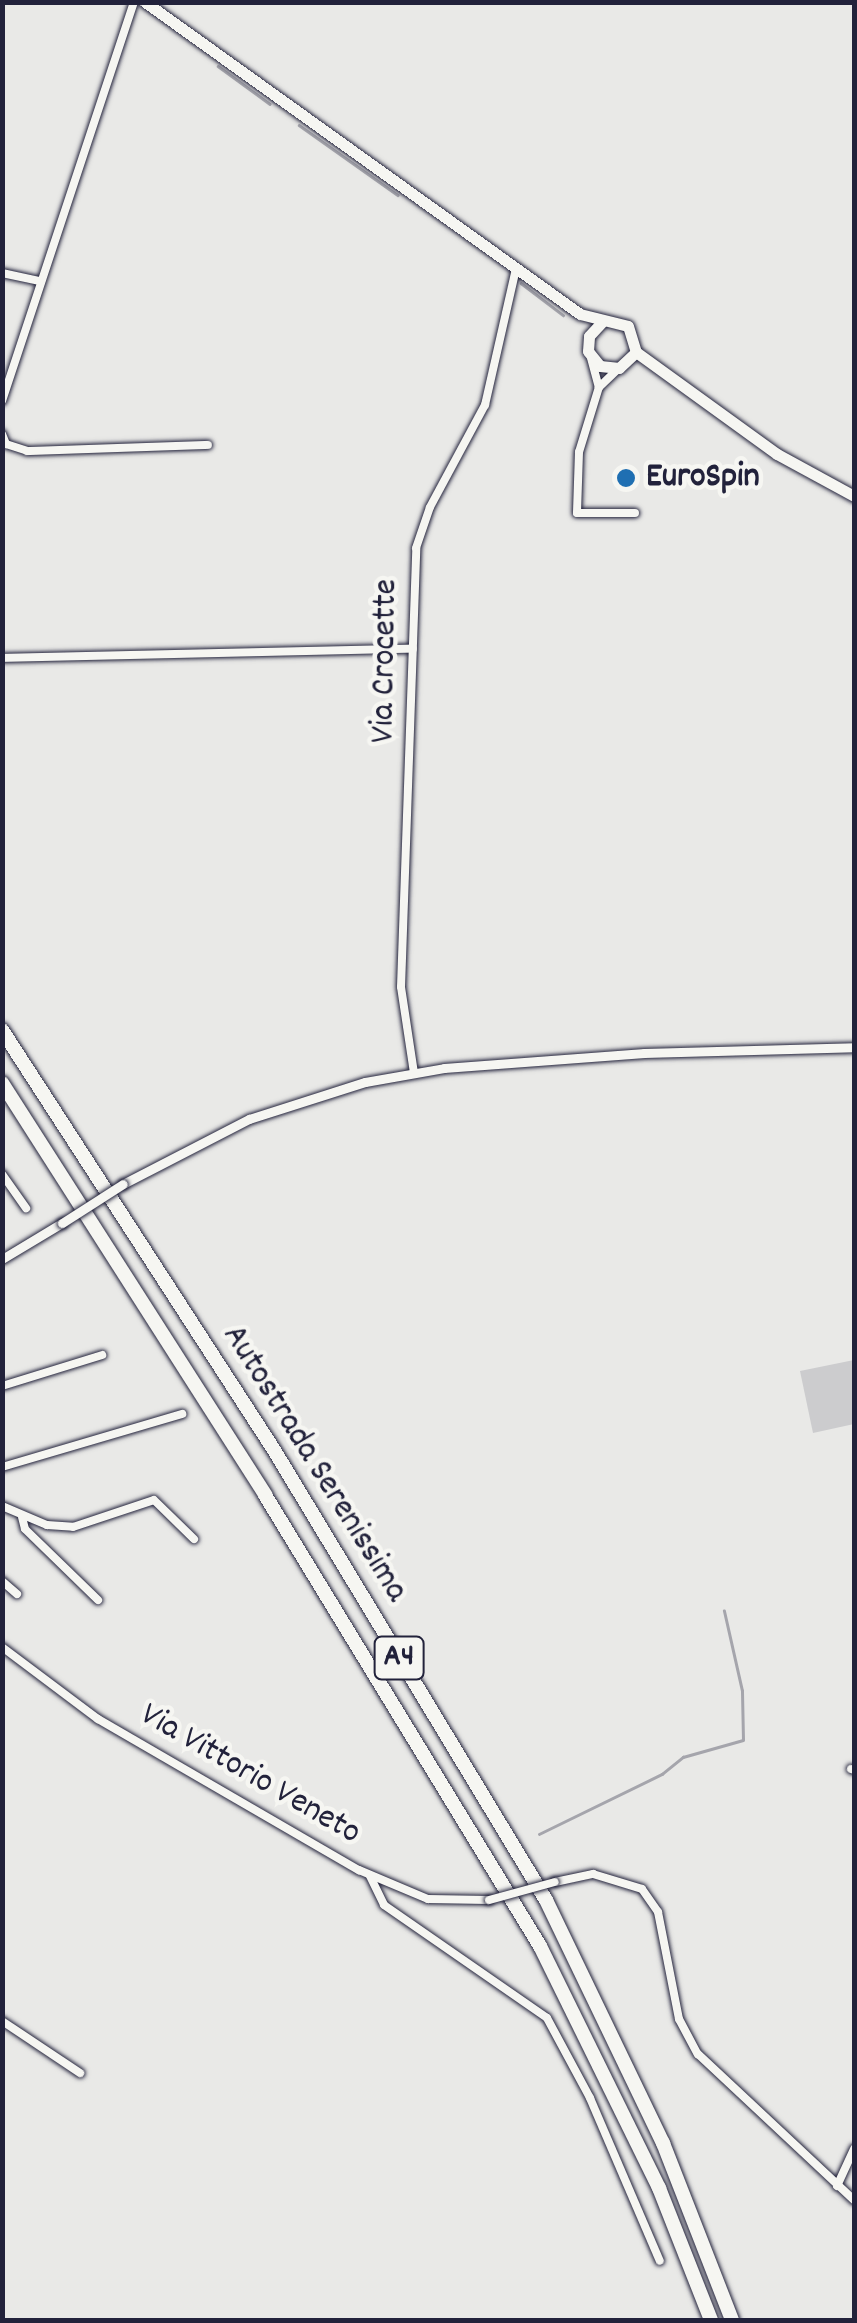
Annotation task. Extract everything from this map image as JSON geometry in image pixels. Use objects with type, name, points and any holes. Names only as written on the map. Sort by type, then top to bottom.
[{"type":"highway","name":"Autostrada Serenissima","points":[[2,1030],[274,1450],[546,1900],[663,2143],[732,2320]]},
{"type":"highway","name":"Autostrada Serenissima","points":[[2,1083],[265,1495],[540,1946],[659,2188],[711,2320]]},
{"type":"main road","points":[[145,2],[580,314],[628,326],[636,352],[652,368],[798,468],[854,496]]},
{"type":"main road","points":[[580,314],[589,336],[588,351],[600,366],[652,368]]},
{"type":"main road","points":[[589,336],[602,322]]},
{"type":"main road","points":[[623,366],[636,352]]},
{"type":"street","points":[[2,402],[134,2]]},
{"type":"street","name":"Via Crocette","points":[[414,1073],[401,987],[413,650],[422,526],[485,404],[516,268]]},
{"type":"street","points":[[2,274],[41,281]]},
{"type":"street","points":[[588,351],[598,388],[580,452],[577,514],[635,514]]},
{"type":"street","points":[[598,388],[623,366]]},
{"type":"street","points":[[4,441],[27,451],[208,445]]},
{"type":"street","points":[[2,658],[413,650]]},
{"type":"street","points":[[2,1259],[123,1184],[250,1119],[414,1073],[644,1053],[854,1047]]},
{"type":"street","points":[[2,1174],[26,1208]]},
{"type":"street","points":[[2,1386],[102,1355]]},
{"type":"street","points":[[2,1467],[182,1414]]},
{"type":"street","points":[[2,1506],[22,1517],[73,1527],[154,1500],[194,1539]]},
{"type":"street","points":[[22,1517],[25,1529],[98,1600]]},
{"type":"street","points":[[2,1581],[17,1594]]},
{"type":"street","name":"Via Vittorio Veneto","points":[[2,1647],[98,1719],[370,1875],[428,1899],[489,1900],[592,1874],[642,1889],[658,1912],[679,2019],[693,2046],[854,2200]]},
{"type":"street","points":[[370,1875],[384,1905],[546,2018],[590,2098],[660,2261]]},
{"type":"street","points":[[2,2021],[80,2074]]},
{"type":"street","points":[[837,2186],[854,2149]]},
{"type":"shaded area","points":[[854,1360],[854,1424],[813,1433],[800,1371]]},
{"type":"waterway","points":[[218,66],[270,104]]},
{"type":"waterway","points":[[299,125],[398,195]]},
{"type":"waterway","points":[[521,283],[563,315]]},
{"type":"waterway","points":[[539,1834],[662,1774],[683,1757],[743,1740],[742,1691],[724,1611]]},
{"type":"place","name":"EuroSpin","points":[[626,478]]}]
